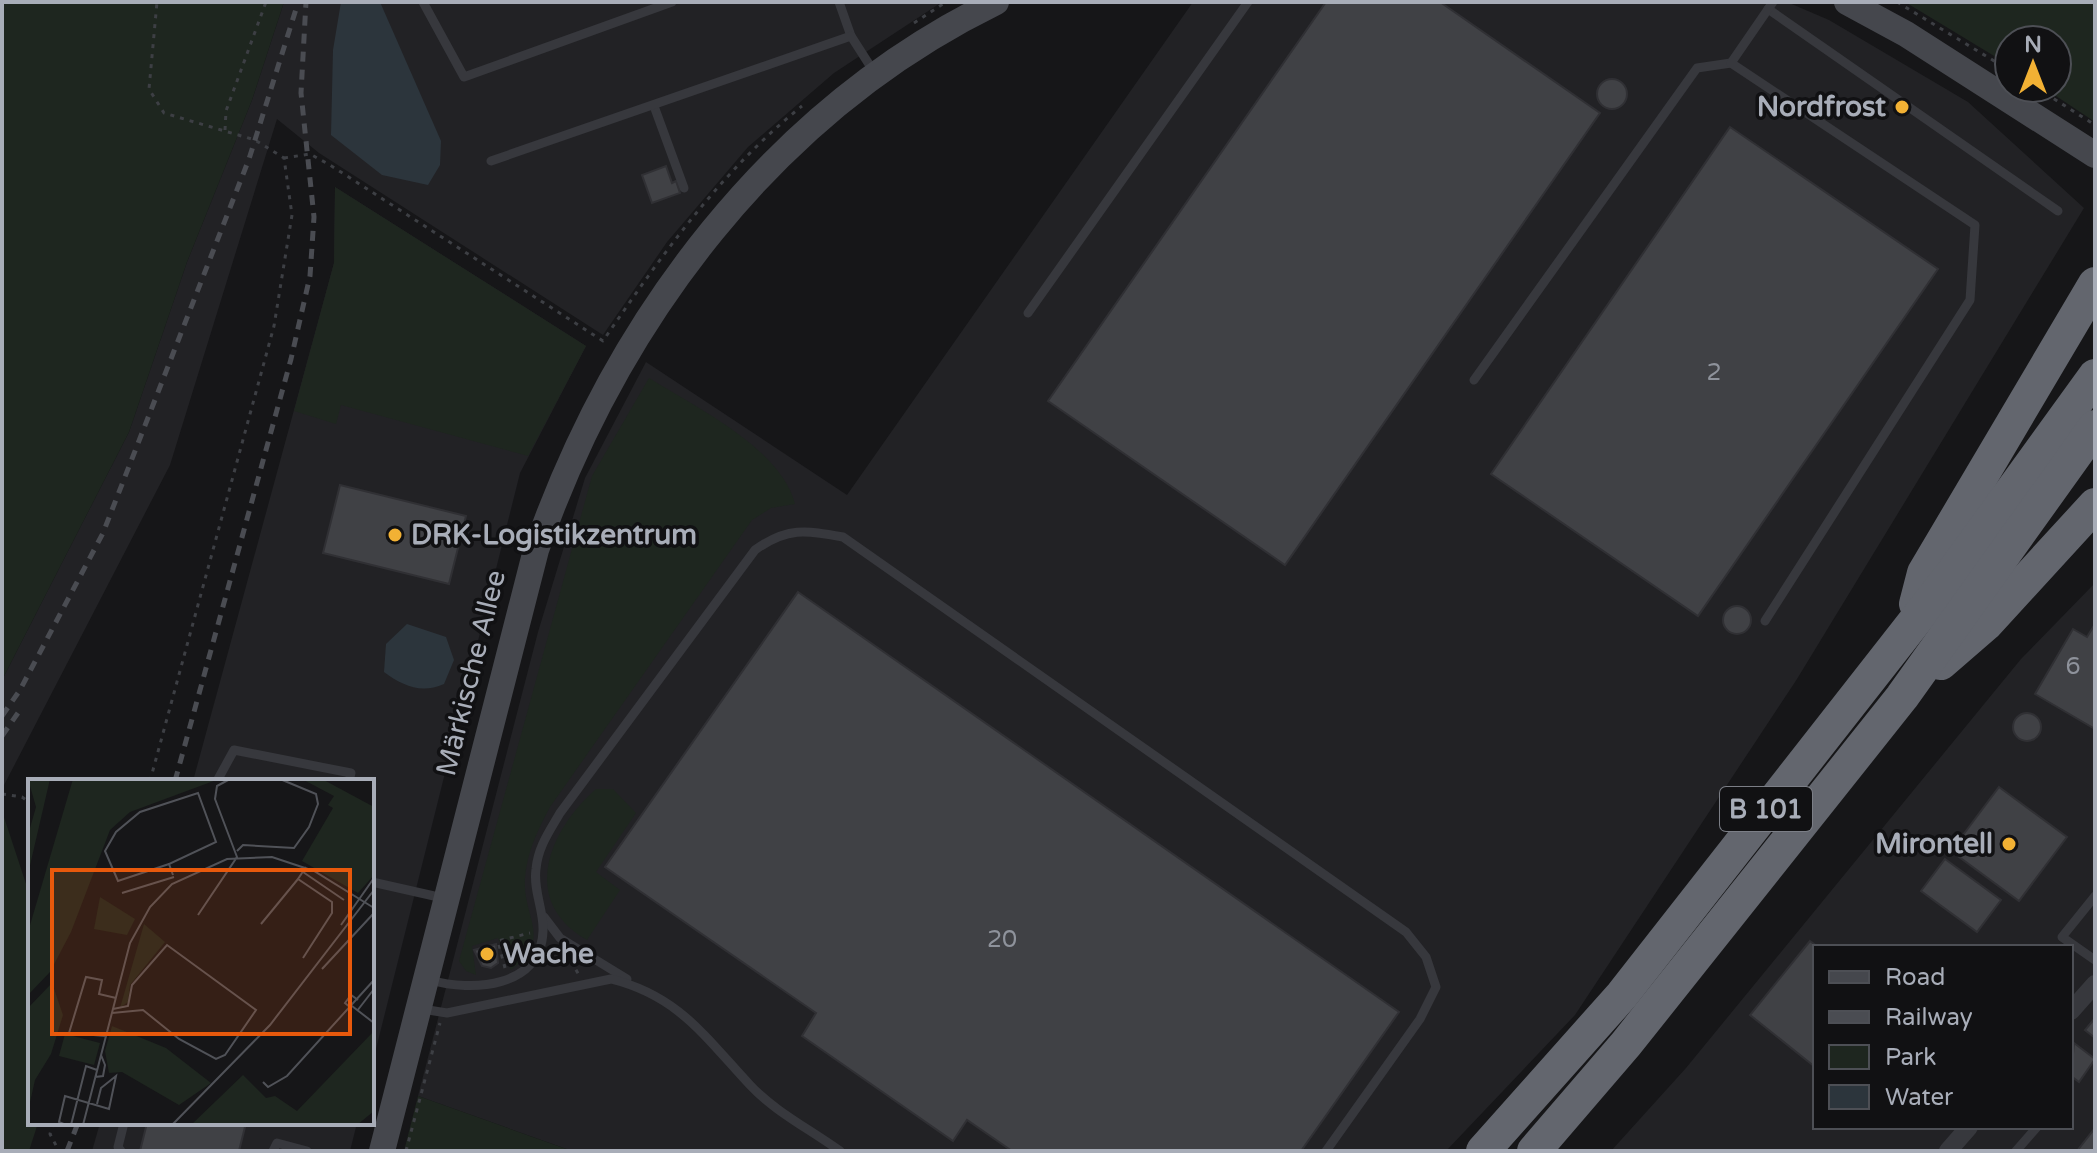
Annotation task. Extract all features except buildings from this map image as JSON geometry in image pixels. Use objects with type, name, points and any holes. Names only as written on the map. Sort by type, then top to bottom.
[{"type":"highway","points":[[1911,623],[1924,573],[2095,284]]},
{"type":"highway","name":"B 101","points":[[1483,1151],[1622,995],[1951,575],[2095,376]]},
{"type":"highway","name":"B 101","points":[[1534,1151],[1626,1044],[1902,697],[2095,427]]},
{"type":"highway","points":[[1902,697],[1986,624],[2095,505]]},
{"type":"street","name":"Märkische Allee","points":[[382,1151],[431,1010],[427,979],[536,550],[569,461],[597,405],[628,349],[695,250],[755,180],[798,138],[876,75],[922,44],[996,2]]},
{"type":"street","points":[[1847,2],[1906,34],[2095,155]]},
{"type":"street","points":[[2073,1009],[2095,984]]},
{"type":"street","points":[[1948,1151],[1967,1129]]},
{"type":"lane","points":[[423,2],[464,77],[672,2]]},
{"type":"lane","points":[[839,2],[851,36],[876,75]]},
{"type":"lane","points":[[1028,313],[1248,2]]},
{"type":"lane","points":[[1731,63],[1770,6],[2058,211]]},
{"type":"lane","points":[[491,161],[851,36]]},
{"type":"lane","points":[[1474,380],[1697,68],[1731,63],[1975,225],[1970,300],[1765,621]]},
{"type":"lane","points":[[654,106],[684,188]]},
{"type":"lane","points":[[427,979],[467,988],[493,984],[519,974],[535,961],[542,943],[541,915],[534,882],[540,847],[560,813],[755,550],[776,535],[807,531],[843,537],[1406,932],[1426,957],[1436,987],[1420,1019],[1326,1151]]},
{"type":"lane","points":[[218,779],[234,750],[351,773],[350,779]]},
{"type":"lane","points":[[374,882],[447,899]]},
{"type":"lane","points":[[2095,896],[2062,937],[2095,960]]},
{"type":"lane","points":[[541,915],[560,938],[660,996],[688,1018],[730,1058],[751,1087],[840,1151]]},
{"type":"lane","points":[[431,1010],[611,979],[637,985]]},
{"type":"lane","points":[[121,1151],[118,1147],[124,1125]]},
{"type":"lane","points":[[2016,1151],[2035,1129]]},
{"type":"lane","points":[[273,1151],[277,1143],[307,1151]]},
{"type":"path","points":[[157,2],[149,89],[164,113],[255,140],[284,158],[310,154],[603,341]]},
{"type":"path","points":[[225,130],[226,111],[266,2]]},
{"type":"path","points":[[1897,2],[1993,60]]},
{"type":"path","points":[[2062,104],[2095,125]]},
{"type":"path","points":[[151,779],[274,326],[292,215],[284,158]]},
{"type":"path","points":[[2,794],[22,797],[28,802]]},
{"type":"path","points":[[406,1151],[431,1010]]},
{"type":"path","points":[[52,1125],[50,1134],[59,1151]]},
{"type":"shaded area","points":[[284,2],[942,2],[834,73],[748,147],[667,242],[603,335],[319,153],[277,119],[170,465],[2,789],[2,680],[129,432],[187,262],[252,100]]},
{"type":"shaded area","points":[[1193,2],[1787,2],[1829,20],[1968,102],[2084,208],[1797,679],[1575,1015],[1446,1151],[572,1151],[418,1096],[538,632],[585,478],[646,362],[847,495]]},
{"type":"shaded area","points":[[335,187],[586,346],[520,473],[374,1057],[374,779],[194,779],[334,263]]},
{"type":"shaded area","points":[[2095,583],[2095,1151],[1611,1151],[1686,1068],[2021,659]]},
{"type":"shaded area","points":[[99,1125],[356,1125],[350,1151],[92,1151]]},
{"type":"green space","points":[[2,2],[284,2],[252,100],[187,262],[129,432],[2,680]]},
{"type":"green space","points":[[1905,2],[2095,2],[2095,122],[2068,104],[2073,104],[2073,24],[1993,24],[1993,55]]},
{"type":"green space","points":[[335,187],[586,346],[528,456],[341,405],[336,424],[294,411],[334,263]]},
{"type":"green space","points":[[649,378],[712,416],[755,447],[787,484],[795,504],[771,508],[752,520],[550,807],[534,841],[526,868],[525,892],[534,937],[531,948],[511,970],[498,938],[472,946],[476,975],[466,971],[459,961],[592,476]]},
{"type":"green space","points":[[596,789],[613,789],[636,813],[596,872],[620,890],[587,940],[566,924],[553,906],[548,886],[548,865],[565,824]]},
{"type":"green space","points":[[2,811],[28,890],[28,1125],[37,1125],[29,1151],[2,1151]]},
{"type":"green space","points":[[418,1096],[572,1151],[404,1151]]},
{"type":"water","points":[[341,2],[380,2],[441,141],[440,165],[428,185],[382,175],[331,135],[333,50]]},
{"type":"water","points":[[407,624],[446,637],[454,660],[444,684],[428,688],[412,687],[384,672],[386,644]]},
{"type":"railway","points":[[176,779],[291,359],[310,276],[314,217],[301,93],[306,2]]},
{"type":"railway","points":[[2,716],[20,690],[103,533],[249,159],[297,6]]},
{"type":"railway","points":[[2,736],[20,710]]},
{"type":"railway","points":[[67,1151],[77,1125]]},
{"type":"place","name":"Nordfrost","points":[[1902,107]]},
{"type":"place","name":"DRK-Logistikzentrum","points":[[395,535]]},
{"type":"place","name":"Mirontell","points":[[2009,844]]},
{"type":"place","name":"Wache","points":[[487,954]]}]
